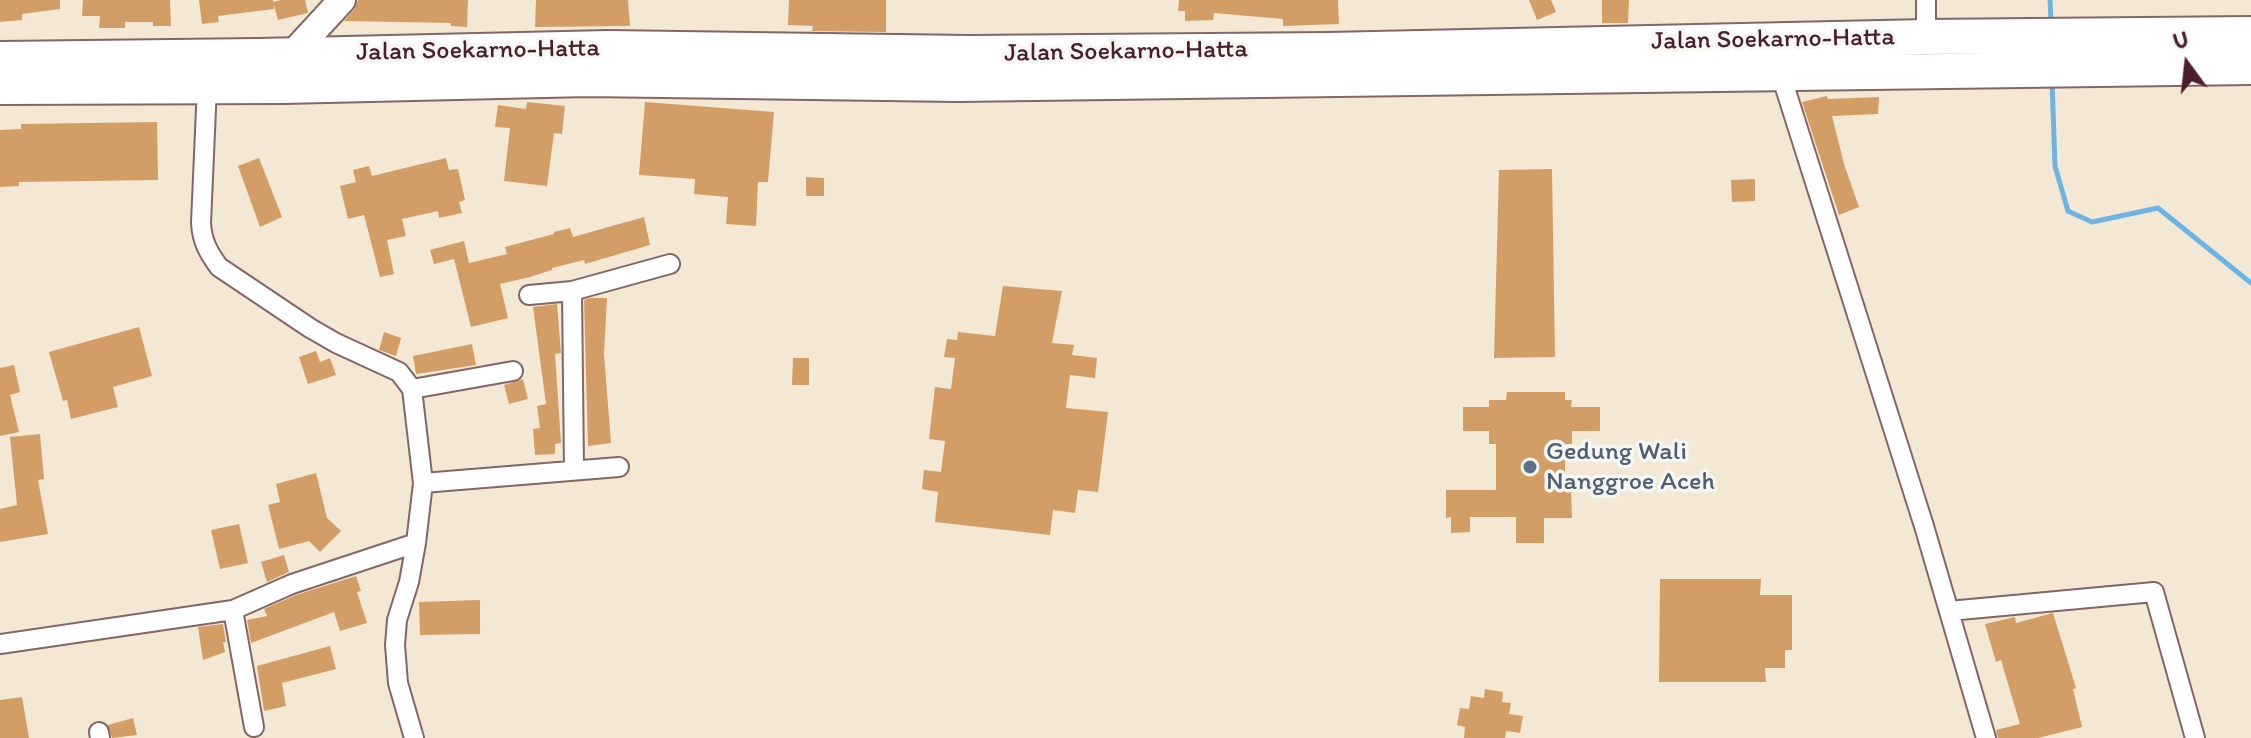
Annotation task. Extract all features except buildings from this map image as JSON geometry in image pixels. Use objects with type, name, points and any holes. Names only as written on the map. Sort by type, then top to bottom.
[{"type":"highway","name":"Jalan Soekarno-Hatta","points":[[0,87],[260,86],[588,79],[958,84],[2002,68],[2251,34]]},
{"type":"highway","name":"Jalan Soekarno-Hatta","points":[[0,59],[608,48],[968,53],[1328,50],[2009,35],[2095,53],[2251,67]]},
{"type":"main road","points":[[260,86],[293,55],[342,0]]},
{"type":"street","points":[[1926,0],[1926,37]]},
{"type":"street","points":[[1780,72],[1986,738]]},
{"type":"street","points":[[207,86],[201,223],[202,239],[209,253],[219,267],[310,328],[399,372],[412,389],[423,483],[416,543],[409,582],[397,620],[395,645],[398,683],[414,738]]},
{"type":"street","points":[[529,295],[572,291],[670,264]]},
{"type":"street","points":[[572,291],[574,470]]},
{"type":"street","points":[[412,389],[513,371]]},
{"type":"street","points":[[423,483],[619,467]]},
{"type":"street","points":[[0,644],[233,610],[292,584],[416,543]]},
{"type":"street","points":[[1949,611],[2154,592],[2195,738]]},
{"type":"street","points":[[233,610],[254,727]]},
{"type":"waterway","points":[[2050,0],[2051,23]]},
{"type":"waterway","points":[[2052,81],[2055,166],[2068,211],[2092,222],[2158,208],[2251,283]]},
{"type":"place","name":"Gedung Wali Nanggroe Aceh","points":[[1530,467]]}]
